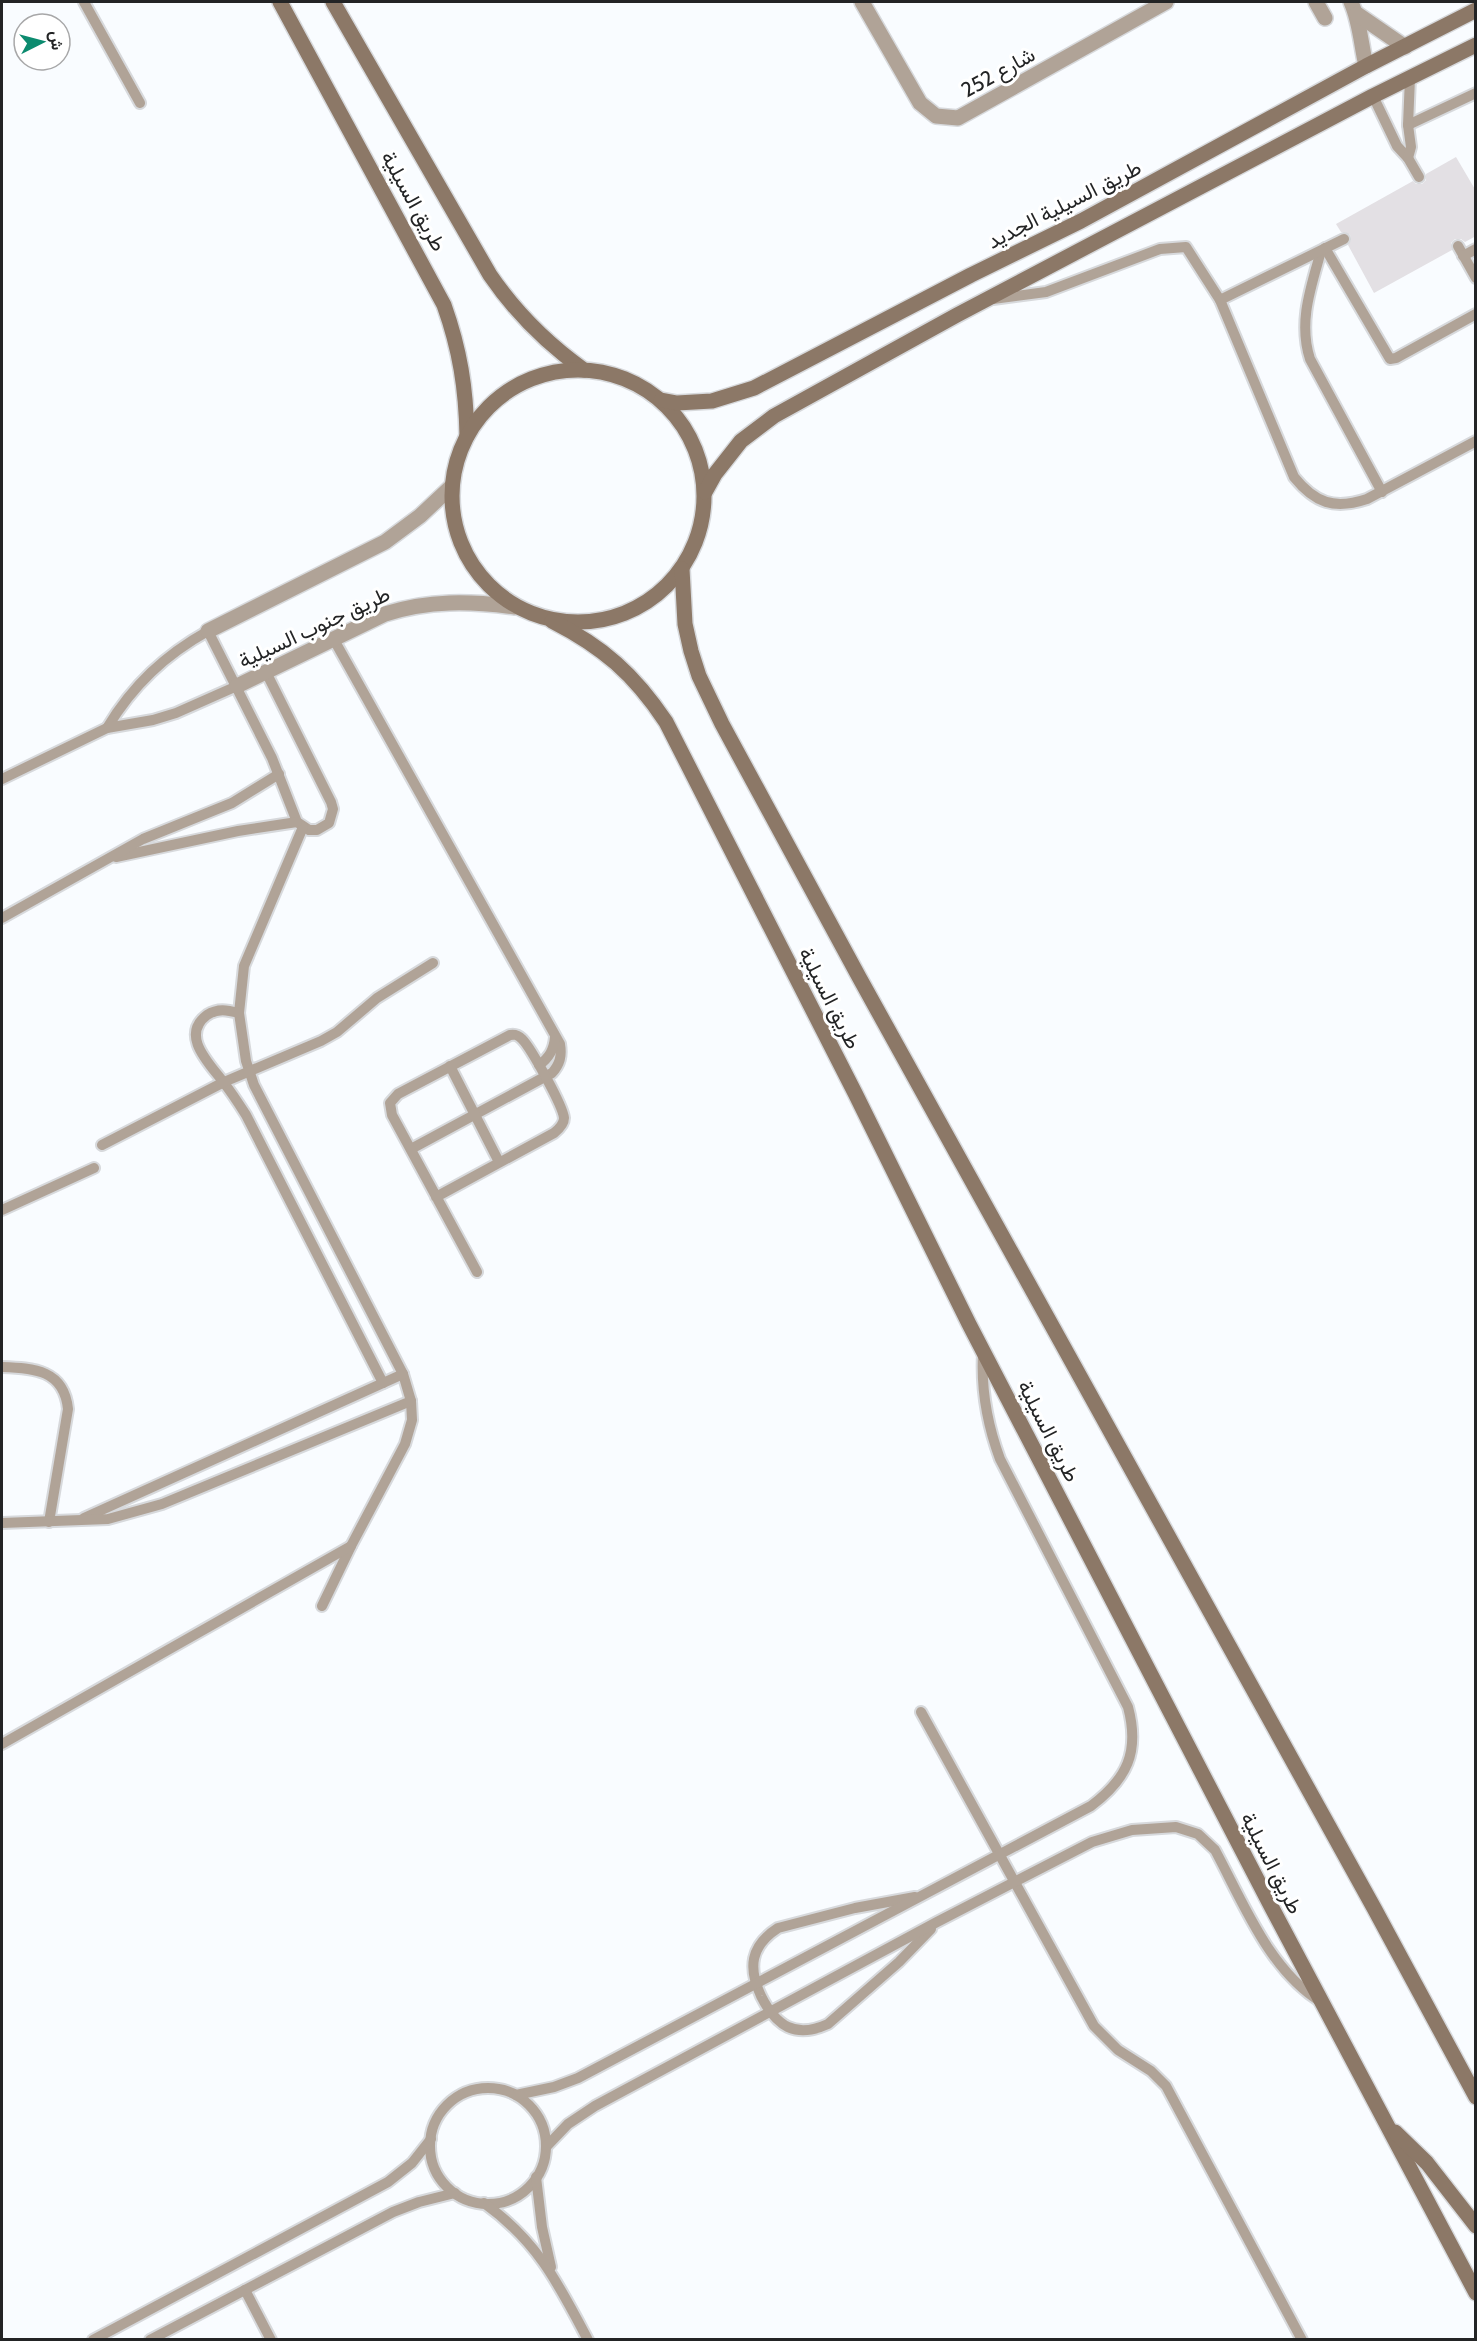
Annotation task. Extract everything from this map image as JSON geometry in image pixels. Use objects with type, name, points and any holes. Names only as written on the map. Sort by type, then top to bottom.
[{"type":"main road","name":"طريق السيلية","points":[[280,2],[444,305],[463,369],[467,402],[467,436]]},
{"type":"main road","name":"طريق السيلية","points":[[333,2],[490,275],[505,297],[541,337],[584,370]]},
{"type":"main road","name":"طريق السيلية الجديد","points":[[661,400],[677,403],[712,401],[754,388],[971,274],[1081,222],[1366,66],[1476,10]]},
{"type":"main road","points":[[705,492],[715,474],[741,441],[774,416],[986,300],[1373,96],[1476,45]]},
{"type":"main road","points":[[584,370],[612,374],[638,385],[661,400],[687,433],[699,462],[705,492],[698,537],[682,569],[662,591],[638,609],[611,620],[582,624],[552,621],[515,607],[492,590],[473,568],[460,543],[453,515],[452,486],[457,460],[467,436],[483,412],[504,393],[528,380],[556,371],[584,370]]},
{"type":"main road","name":"طريق السيلية","points":[[682,569],[685,624],[691,651],[699,676],[718,717],[1476,2097]]},
{"type":"main road","name":"طريق السيلية","points":[[552,621],[605,652],[649,696],[666,722],[983,1351],[1476,2293]]},
{"type":"main road","points":[[1385,2121],[1427,2163],[1476,2226]]},
{"type":"street","name":"شارع 252","points":[[862,2],[920,103],[936,116],[958,118],[1166,2]]},
{"type":"street","points":[[1316,2],[1325,18]]},
{"type":"street","points":[[1354,8],[1405,47]]},
{"type":"street","points":[[1354,8],[1366,66]]},
{"type":"street","name":"طريق جنوب السيلية","points":[[208,631],[385,542],[420,516],[452,486]]},
{"type":"street","name":"طريق جنوب السيلية","points":[[237,686],[385,614],[411,606],[463,601],[515,607]]},
{"type":"lane","points":[[84,2],[140,103]]},
{"type":"lane","points":[[1408,158],[1411,147],[1408,125],[1410,78]]},
{"type":"lane","points":[[1408,125],[1476,93]]},
{"type":"lane","points":[[1373,96],[1397,146],[1408,158],[1419,177]]},
{"type":"lane","points":[[1220,300],[1344,239]]},
{"type":"lane","points":[[986,300],[1046,292],[1160,249],[1186,247],[1220,300],[1294,477],[1305,490],[1318,499],[1334,504],[1351,504],[1382,492],[1476,441]]},
{"type":"lane","points":[[1476,249],[1460,251],[1476,278]]},
{"type":"lane","points":[[1323,250],[1390,359],[1396,358],[1476,314]]},
{"type":"lane","points":[[1323,250],[1306,307],[1304,342],[1310,359],[1382,492]]},
{"type":"lane","points":[[107,728],[120,707],[150,671],[188,642],[208,631],[279,774],[300,824],[244,966],[239,1013],[242,1044],[259,1095],[403,1374],[411,1401],[412,1420],[405,1444],[322,1606]]},
{"type":"lane","points":[[333,638],[560,1044],[561,1060],[552,1073],[411,1149]]},
{"type":"lane","points":[[110,859],[238,831],[300,824],[317,830],[329,823],[333,809],[266,672]]},
{"type":"lane","points":[[2,779],[107,728],[153,720],[176,713],[237,686]]},
{"type":"lane","points":[[2,918],[159,831],[232,803],[279,774]]},
{"type":"lane","points":[[102,1145],[224,1082],[338,1032],[377,998],[434,963]]},
{"type":"lane","points":[[239,1013],[226,1009],[213,1012],[202,1019],[195,1031],[196,1043],[207,1062],[224,1082],[246,1115],[383,1383]]},
{"type":"lane","points":[[436,1197],[554,1133],[562,1124],[563,1114],[539,1065],[524,1040],[514,1034],[398,1094],[390,1103],[392,1115],[411,1149],[436,1197],[477,1272]]},
{"type":"lane","points":[[539,1065],[551,1054],[555,1037]]},
{"type":"lane","points":[[450,1066],[499,1162]]},
{"type":"lane","points":[[2,1210],[94,1168]]},
{"type":"lane","points":[[516,2095],[554,2087],[578,2078],[1091,1806],[1112,1789],[1120,1779],[1130,1758],[1132,1721],[1123,1695],[1000,1459],[987,1420],[983,1397],[983,1351]]},
{"type":"lane","points":[[2,1367],[32,1369],[48,1374],[60,1384],[67,1399],[68,1409],[49,1522]]},
{"type":"lane","points":[[76,1521],[403,1374]]},
{"type":"lane","points":[[2,1523],[108,1519],[162,1504],[411,1401]]},
{"type":"lane","points":[[2,1744],[351,1546]]},
{"type":"lane","points":[[921,1712],[1094,2026],[1118,2050],[1151,2071],[1166,2086],[1302,2340]]},
{"type":"lane","points":[[546,2147],[556,2134],[581,2114],[937,1922],[1092,1842],[1112,1835],[1165,1826],[1188,1829],[1198,1834],[1215,1850],[1281,1968],[1322,2002]]},
{"type":"lane","points":[[924,1896],[855,1908],[778,1928],[763,1939],[754,1956],[753,1975],[769,2013],[779,2022],[798,2030],[808,2030],[828,2024],[899,1962],[937,1922]]},
{"type":"lane","points":[[93,2340],[388,2182],[412,2163],[430,2139],[439,2115],[456,2097],[467,2091],[492,2088],[516,2095],[526,2102],[537,2117],[544,2134],[546,2147],[544,2159],[536,2177],[524,2190],[503,2202],[484,2203],[466,2199],[446,2185],[433,2163],[430,2139]]},
{"type":"lane","points":[[536,2177],[542,2227],[554,2276]]},
{"type":"lane","points":[[150,2340],[393,2212],[419,2202],[455,2193]]},
{"type":"lane","points":[[484,2203],[518,2230],[531,2245],[554,2276],[588,2340]]},
{"type":"lane","points":[[245,2290],[271,2340]]},
{"type":"building","points":[[1456,157],[1476,191],[1476,236],[1465,242],[1455,239],[1451,243],[1452,250],[1374,293],[1348,245],[1351,240],[1350,235],[1341,232],[1336,224],[1413,181],[1416,184],[1422,184],[1426,180],[1426,174]]}]
